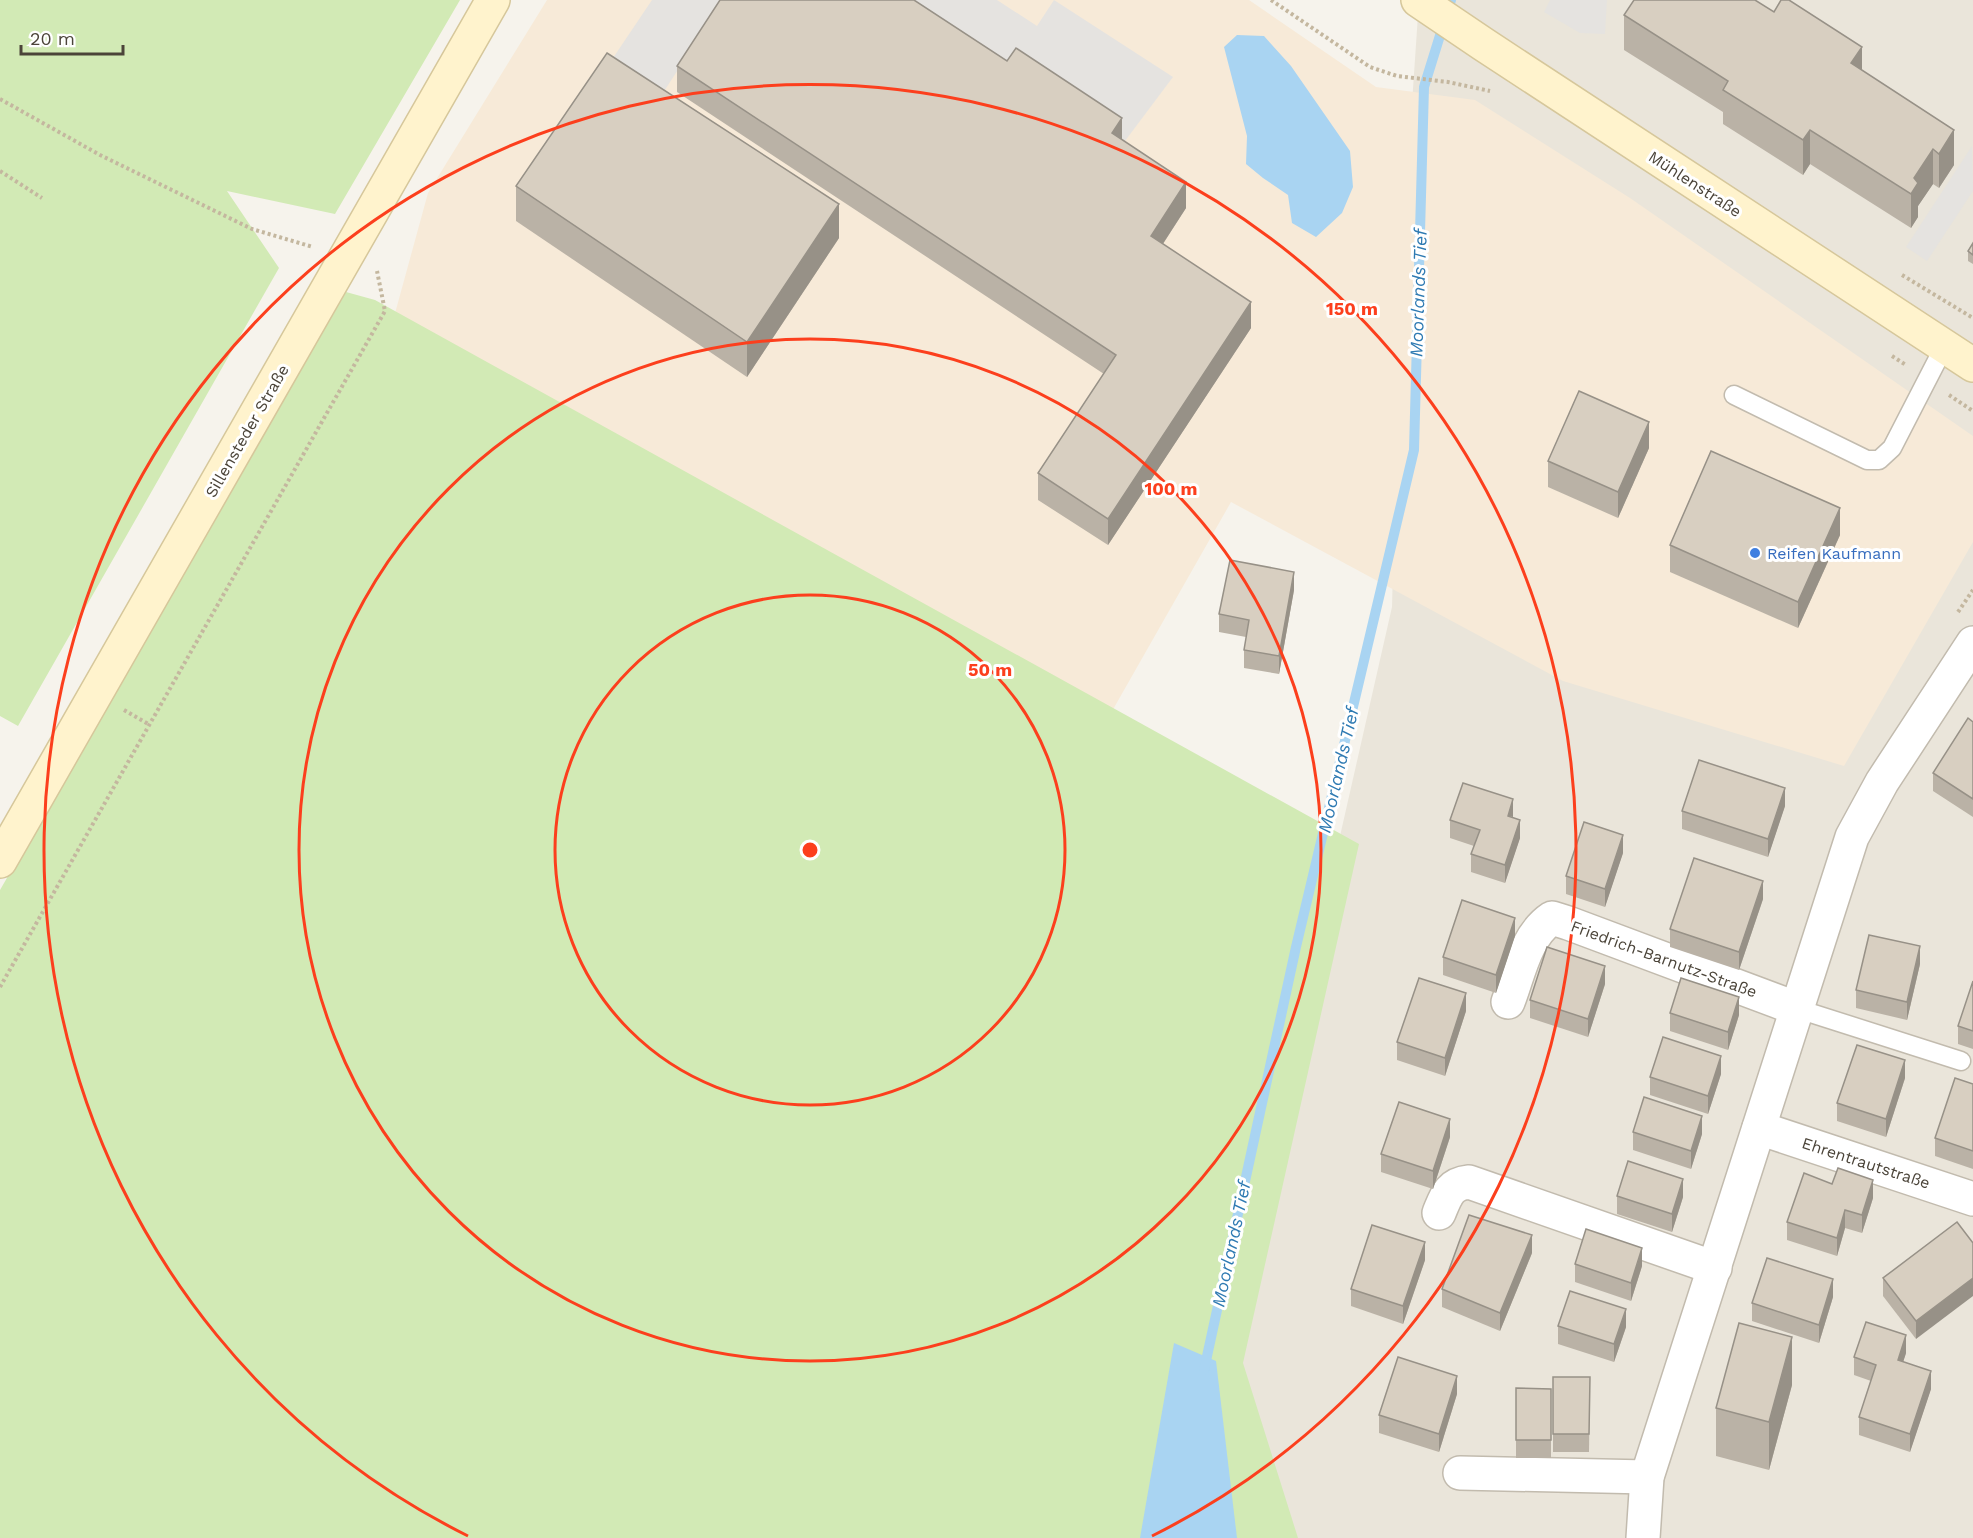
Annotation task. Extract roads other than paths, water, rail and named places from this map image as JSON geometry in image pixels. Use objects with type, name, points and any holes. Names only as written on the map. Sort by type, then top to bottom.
[{"type":"street","name":"Sillensteder Straße","points":[[0,861],[493,0]]},
{"type":"street","name":"Mühlenstraße","points":[[1418,0],[1973,365]]},
{"type":"street","points":[[1643,1530],[1647,1477],[1852,837],[1882,782],[1973,643]]},
{"type":"street","name":"Friedrich-Barnutz-Straße","points":[[1508,1002],[1531,940],[1542,925],[1552,918],[1798,1009]]},
{"type":"street","name":"Ehrentrautstraße","points":[[1760,1128],[1973,1198]]},
{"type":"street","points":[[1439,1213],[1449,1191],[1458,1183],[1469,1182],[1715,1268]]},
{"type":"street","points":[[1460,1473],[1647,1477]]},
{"type":"lane","points":[[1734,395],[1867,460],[1879,460],[1892,448],[1944,347]]},
{"type":"lane","points":[[1798,1009],[1961,1061]]},
{"type":"water","points":[[1237,35],[1264,36],[1291,66],[1350,151],[1353,187],[1342,213],[1316,237],[1292,223],[1288,195],[1246,164],[1247,136],[1224,47]]},
{"type":"water","points":[[1174,1343],[1216,1361],[1237,1538],[1140,1538]]},
{"type":"waterway","name":"Moorlands Tief","points":[[1204,1370],[1296,947],[1414,450],[1424,87],[1451,0]]},
{"type":"place","name":"Reifen Kaufmann","points":[[1755,553]]}]
